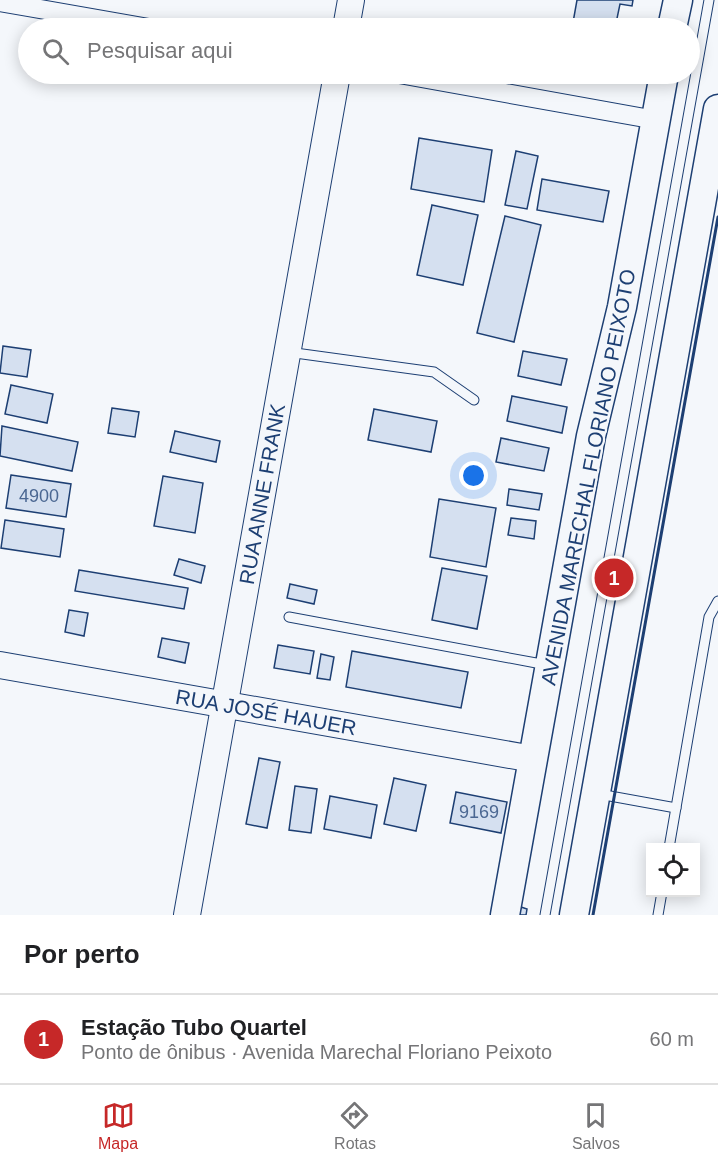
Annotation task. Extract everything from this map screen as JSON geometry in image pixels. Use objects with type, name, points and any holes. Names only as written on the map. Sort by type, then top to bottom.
[{"type":"main road","points":[[348,18],[351,0]]},
{"type":"main road","points":[[674,18],[678,0]]},
{"type":"main road","name":"RUA ANNE FRANK","points":[[187,915],[336,84]]},
{"type":"main road","name":"AVENIDA MARECHAL FLORIANO PEIXOTO","points":[[505,915],[591,436],[621,315],[662,84]]},
{"type":"main road","points":[[574,915],[718,109]]},
{"type":"main road","name":"RUA JOSÉ HAUER","points":[[0,665],[533,759]]},
{"type":"street","points":[[0,2],[92,18]]},
{"type":"street","points":[[455,84],[656,120]]},
{"type":"lane","points":[[700,50],[709,0]]},
{"type":"lane","points":[[545,915],[694,84]]},
{"type":"lane","points":[[288,352],[434,372],[474,400]]},
{"type":"lane","points":[[670,843],[709,617],[718,601]]},
{"type":"lane","points":[[289,617],[550,666]]},
{"type":"lane","points":[[596,793],[676,807]]},
{"type":"lane","points":[[658,915],[661,897]]},
{"type":"building","points":[[577,0],[633,0],[632,6],[620,4],[617,18],[574,18]]},
{"type":"building","points":[[419,138],[492,150],[484,202],[411,189]]},
{"type":"building","points":[[516,151],[538,156],[527,209],[505,205]]},
{"type":"building","points":[[542,179],[609,191],[603,222],[537,210]]},
{"type":"building","points":[[432,205],[478,215],[463,285],[417,275]]},
{"type":"building","points":[[505,216],[541,225],[514,342],[477,333]]},
{"type":"building","points":[[3,346],[31,350],[27,377],[0,373]]},
{"type":"building","points":[[523,351],[567,359],[561,385],[518,376]]},
{"type":"building","points":[[11,385],[53,394],[47,423],[5,414]]},
{"type":"building","points":[[512,396],[567,407],[562,433],[507,421]]},
{"type":"building","points":[[112,408],[139,412],[135,437],[108,433]]},
{"type":"building","points":[[374,409],[437,421],[431,452],[368,440]]},
{"type":"building","points":[[2,426],[78,442],[72,471],[0,456]]},
{"type":"building","points":[[175,431],[220,441],[216,462],[170,452]]},
{"type":"building","points":[[501,438],[549,448],[544,471],[496,462]]},
{"type":"building","points":[[11,475],[71,484],[66,517],[6,508]]},
{"type":"building","points":[[163,476],[203,483],[195,533],[154,526]]},
{"type":"building","points":[[509,489],[542,494],[539,510],[507,505]]},
{"type":"building","points":[[439,499],[496,508],[486,567],[430,557]]},
{"type":"building","points":[[511,518],[536,521],[534,539],[508,535]]},
{"type":"building","points":[[5,520],[64,529],[60,557],[1,548]]},
{"type":"building","points":[[179,559],[205,566],[201,583],[174,575]]},
{"type":"building","points":[[613,563],[619,564],[615,594],[608,593]]},
{"type":"building","points":[[442,568],[487,576],[477,629],[432,620]]},
{"type":"building","points":[[79,570],[188,588],[184,609],[75,591]]},
{"type":"building","points":[[290,584],[317,590],[314,604],[287,598]]},
{"type":"building","points":[[69,610],[88,613],[84,636],[65,632]]},
{"type":"building","points":[[162,638],[189,643],[185,663],[158,657]]},
{"type":"building","points":[[278,645],[314,651],[310,674],[274,668]]},
{"type":"building","points":[[352,651],[468,672],[461,708],[346,687]]},
{"type":"building","points":[[321,654],[334,657],[330,680],[317,678]]},
{"type":"building","points":[[259,758],[280,762],[267,828],[246,824]]},
{"type":"building","points":[[394,778],[426,785],[416,831],[384,824]]},
{"type":"building","points":[[295,786],[317,789],[311,833],[289,830]]},
{"type":"building","points":[[456,792],[507,802],[501,833],[450,823]]},
{"type":"building","points":[[330,796],[377,805],[371,838],[324,829]]},
{"type":"building","points":[[521,907],[527,909],[526,915],[519,915]]},
{"type":"wall","points":[[593,915],[718,217]]},
{"type":"place","name":"Estação Tubo Quartel","points":[[614,578]]}]
